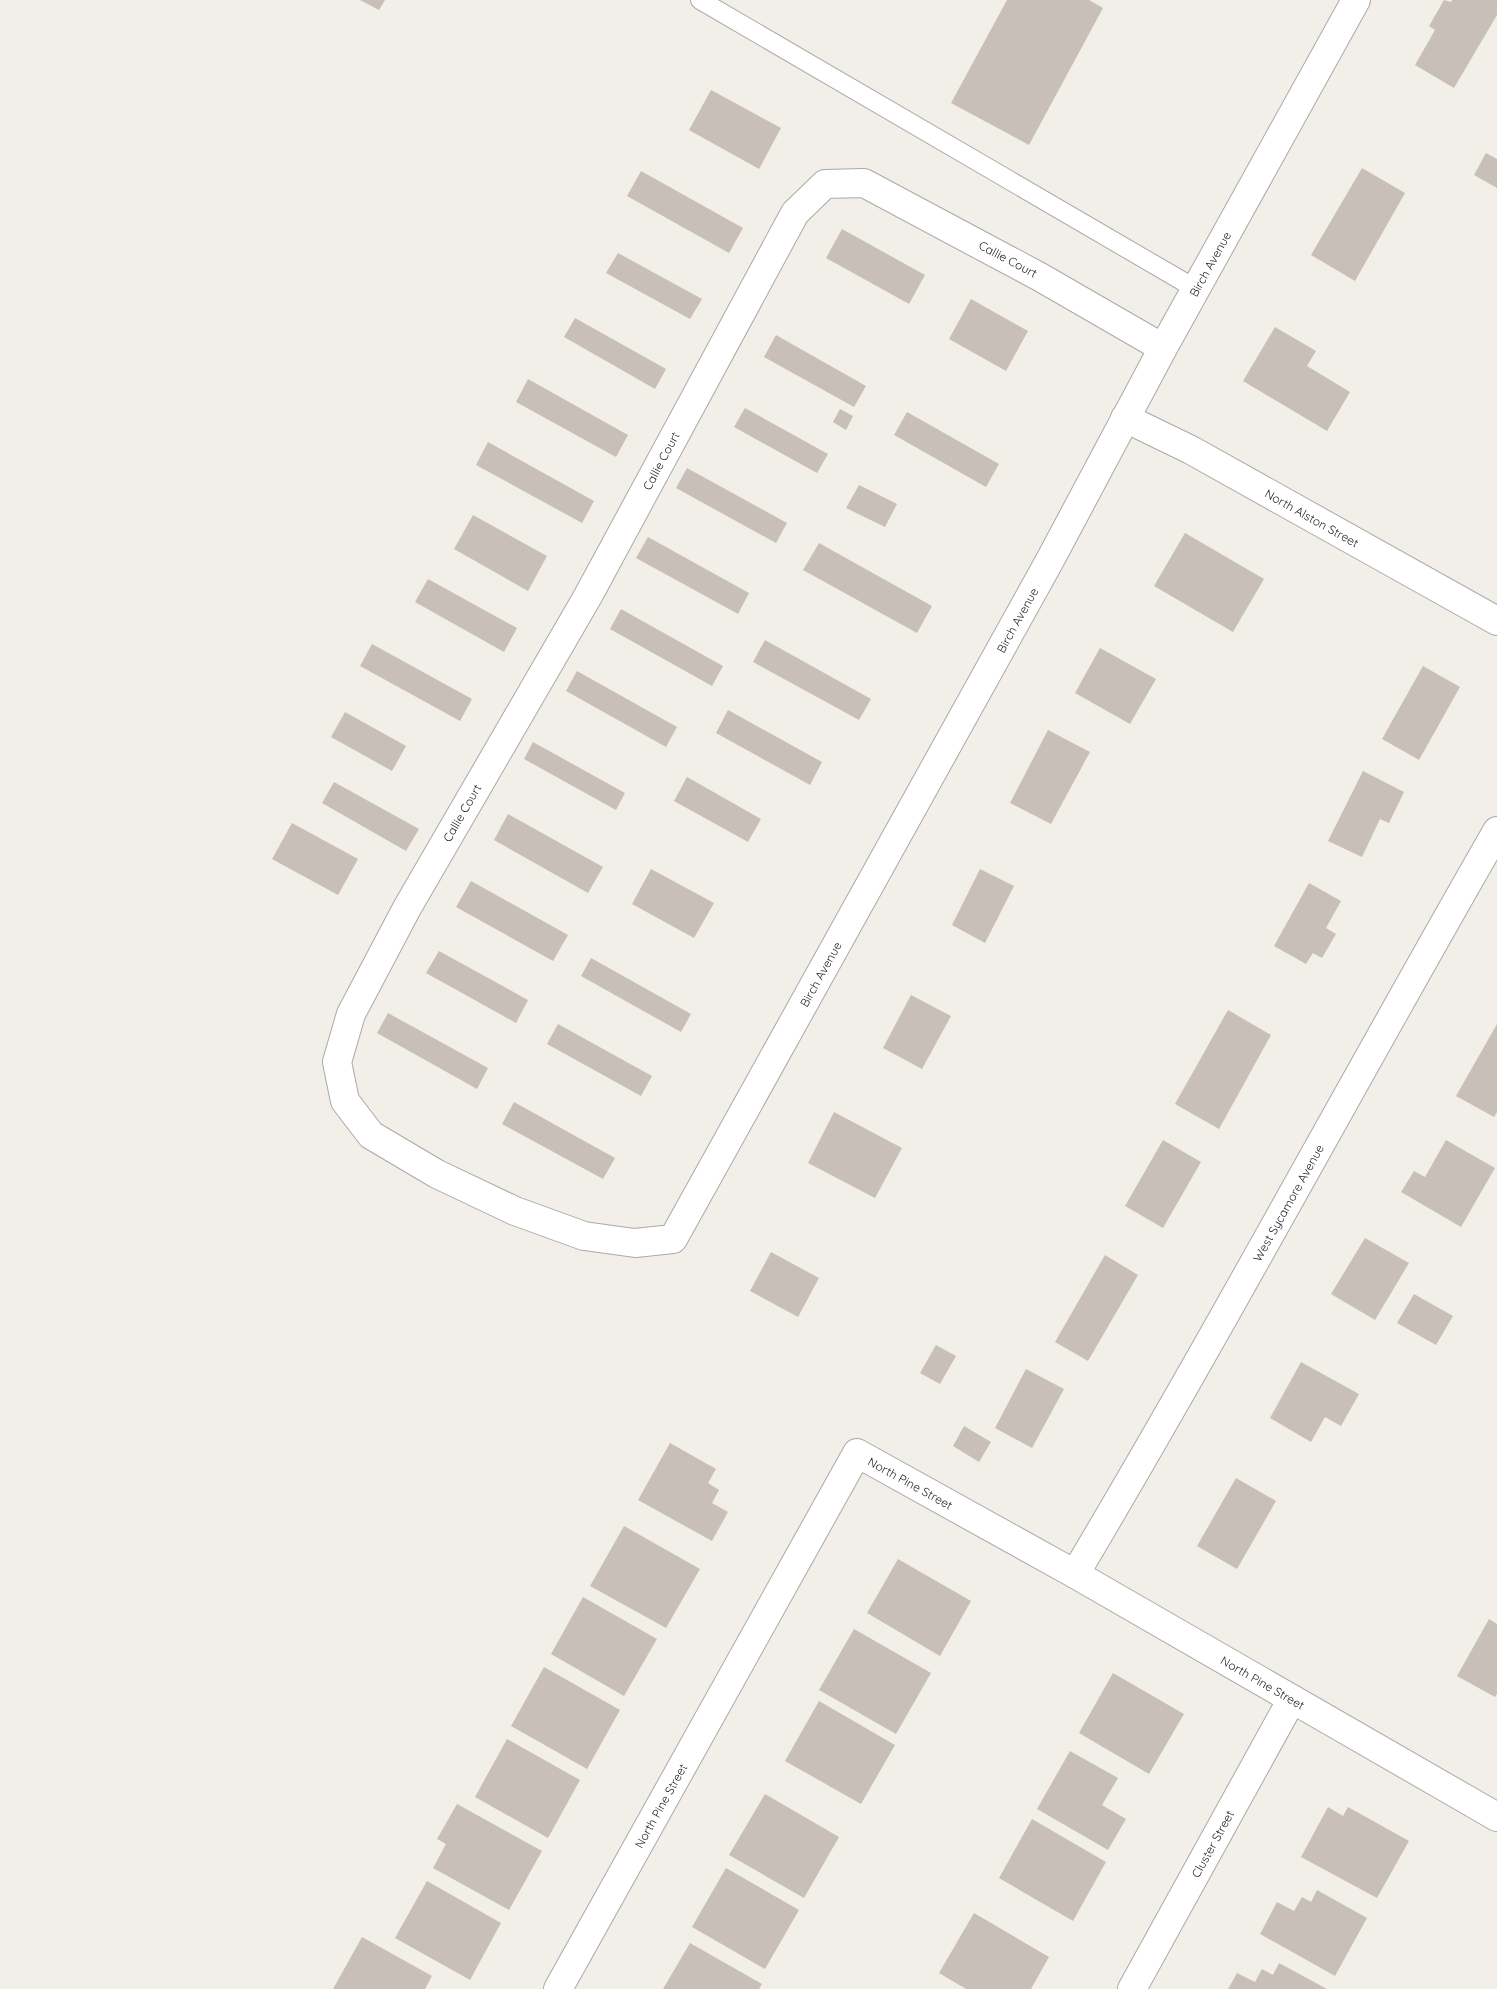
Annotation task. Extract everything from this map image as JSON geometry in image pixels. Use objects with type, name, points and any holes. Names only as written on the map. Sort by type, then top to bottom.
[{"type":"street","name":"Birch Avenue","points":[[673,1239],[1049,562],[1163,348],[1356,0]]},
{"type":"street","name":"Callie Court","points":[[673,1239],[635,1243],[584,1236],[537,1220],[498,1204],[437,1174],[371,1135],[345,1101],[337,1062],[351,1014],[407,908],[588,596],[795,213],[826,184],[864,183],[1040,277],[1163,348]]},
{"type":"street","name":"North Alston Street","points":[[1125,418],[1191,450],[1497,621]]},
{"type":"street","name":"West Sycamore Avenue","points":[[1075,1574],[1144,1459],[1497,832]]},
{"type":"street","name":"North Pine Street","points":[[558,1989],[857,1453],[1075,1574],[1497,1817]]},
{"type":"street","name":"Cluster Street","points":[[1132,1989],[1292,1699]]},
{"type":"lane","points":[[700,0],[1196,289]]},
{"type":"building","points":[[360,0],[385,0],[379,10]]},
{"type":"building","points":[[1007,0],[1089,0],[1103,8],[1029,145],[951,103]]},
{"type":"building","points":[[1444,0],[1451,2],[1452,0],[1497,0],[1497,15],[1454,88],[1415,65],[1435,30],[1429,26]]},
{"type":"building","points":[[711,90],[781,128],[759,169],[689,130]]},
{"type":"building","points":[[1486,153],[1497,159],[1497,188],[1474,175]]},
{"type":"building","points":[[1362,168],[1405,193],[1355,281],[1311,255]]},
{"type":"building","points":[[641,171],[743,228],[729,253],[627,196]]},
{"type":"building","points":[[842,229],[925,275],[909,304],[826,258]]},
{"type":"building","points":[[618,253],[702,299],[690,319],[606,273]]},
{"type":"building","points":[[971,299],[1028,331],[1006,371],[949,339]]},
{"type":"building","points":[[575,318],[666,369],[655,389],[564,337]]},
{"type":"building","points":[[1275,327],[1316,351],[1307,366],[1350,392],[1327,431],[1243,381]]},
{"type":"building","points":[[776,335],[866,386],[854,407],[764,357]]},
{"type":"building","points":[[528,379],[628,435],[616,457],[516,402]]},
{"type":"building","points":[[745,408],[828,454],[817,473],[734,427]]},
{"type":"building","points":[[840,409],[853,416],[846,430],[833,422]]},
{"type":"building","points":[[907,412],[999,464],[986,487],[894,435]]},
{"type":"building","points":[[488,442],[594,501],[582,523],[476,465]]},
{"type":"building","points":[[687,468],[787,523],[776,543],[676,488]]},
{"type":"building","points":[[859,485],[897,504],[885,527],[846,508]]},
{"type":"building","points":[[473,515],[547,556],[528,591],[454,549]]},
{"type":"building","points":[[1185,533],[1264,579],[1233,632],[1154,586]]},
{"type":"building","points":[[648,537],[749,593],[738,614],[636,558]]},
{"type":"building","points":[[819,543],[932,606],[917,633],[803,570]]},
{"type":"building","points":[[428,579],[517,628],[504,652],[415,602]]},
{"type":"building","points":[[621,609],[723,666],[712,686],[610,629]]},
{"type":"building","points":[[765,640],[871,699],[859,720],[753,662]]},
{"type":"building","points":[[372,644],[472,699],[460,721],[360,666]]},
{"type":"building","points":[[1100,648],[1156,679],[1130,724],[1075,693]]},
{"type":"building","points":[[1423,666],[1460,687],[1419,760],[1382,739]]},
{"type":"building","points":[[577,671],[677,727],[666,747],[566,691]]},
{"type":"building","points":[[728,710],[822,762],[810,785],[716,733]]},
{"type":"building","points":[[345,712],[406,746],[392,771],[331,737]]},
{"type":"building","points":[[1048,730],[1090,752],[1051,824],[1010,803]]},
{"type":"building","points":[[533,742],[625,793],[616,810],[524,759]]},
{"type":"building","points":[[1363,771],[1404,792],[1389,823],[1380,819],[1362,857],[1328,841]]},
{"type":"building","points":[[687,777],[761,819],[748,842],[674,801]]},
{"type":"building","points":[[334,782],[419,829],[406,851],[322,803]]},
{"type":"building","points":[[508,814],[603,867],[588,893],[494,840]]},
{"type":"building","points":[[292,823],[358,859],[338,895],[272,859]]},
{"type":"building","points":[[651,869],[714,903],[694,938],[632,904]]},
{"type":"building","points":[[980,869],[1014,886],[985,943],[952,925]]},
{"type":"building","points":[[471,881],[568,935],[553,961],[456,907]]},
{"type":"building","points":[[1309,883],[1341,901],[1326,928],[1336,934],[1322,958],[1313,953],[1306,964],[1274,946]]},
{"type":"building","points":[[439,951],[528,1000],[516,1023],[426,973]]},
{"type":"building","points":[[591,958],[691,1014],[681,1032],[581,976]]},
{"type":"building","points":[[911,995],[951,1016],[922,1069],[883,1048]]},
{"type":"building","points":[[1228,1010],[1271,1035],[1219,1129],[1175,1104]]},
{"type":"building","points":[[388,1013],[488,1068],[477,1089],[377,1033]]},
{"type":"building","points":[[558,1024],[652,1076],[641,1096],[547,1044]]},
{"type":"building","points":[[1497,1024],[1497,1112],[1494,1117],[1456,1096]]},
{"type":"building","points":[[514,1102],[615,1158],[603,1179],[502,1124]]},
{"type":"building","points":[[834,1112],[902,1148],[875,1198],[808,1163]]},
{"type":"building","points":[[1163,1140],[1201,1162],[1163,1228],[1125,1206]]},
{"type":"building","points":[[1446,1140],[1495,1168],[1461,1227],[1401,1192],[1414,1171],[1425,1177]]},
{"type":"building","points":[[1365,1238],[1409,1263],[1375,1320],[1331,1294]]},
{"type":"building","points":[[771,1252],[819,1278],[798,1317],[750,1291]]},
{"type":"building","points":[[1105,1255],[1138,1275],[1088,1361],[1055,1342]]},
{"type":"building","points":[[1414,1294],[1453,1316],[1436,1345],[1397,1323]]},
{"type":"building","points":[[936,1345],[956,1356],[940,1384],[920,1373]]},
{"type":"building","points":[[1301,1362],[1359,1394],[1341,1426],[1325,1417],[1311,1442],[1270,1418]]},
{"type":"building","points":[[1026,1369],[1064,1389],[1032,1448],[995,1428]]},
{"type":"building","points":[[964,1426],[991,1442],[979,1462],[953,1446]]},
{"type":"building","points":[[670,1443],[716,1469],[708,1483],[719,1490],[712,1503],[728,1512],[712,1541],[638,1500]]},
{"type":"building","points":[[1236,1478],[1276,1501],[1237,1569],[1197,1546]]},
{"type":"building","points":[[624,1526],[700,1569],[666,1628],[590,1586]]},
{"type":"building","points":[[898,1559],[971,1601],[940,1656],[867,1613]]},
{"type":"building","points":[[583,1597],[657,1639],[624,1696],[551,1654]]},
{"type":"building","points":[[1489,1619],[1497,1624],[1497,1694],[1495,1697],[1457,1676]]},
{"type":"building","points":[[854,1629],[931,1673],[896,1734],[819,1690]]},
{"type":"building","points":[[544,1667],[620,1710],[587,1769],[511,1726]]},
{"type":"building","points":[[1113,1673],[1184,1714],[1149,1774],[1079,1733]]},
{"type":"building","points":[[819,1701],[895,1745],[861,1804],[785,1761]]},
{"type":"building","points":[[507,1739],[580,1780],[548,1838],[475,1797]]},
{"type":"building","points":[[1070,1751],[1118,1778],[1102,1805],[1126,1819],[1108,1850],[1037,1809]]},
{"type":"building","points":[[765,1794],[839,1837],[804,1898],[729,1855]]},
{"type":"building","points":[[457,1804],[542,1851],[509,1910],[433,1868],[446,1844],[437,1839]]},
{"type":"building","points":[[1328,1807],[1343,1816],[1348,1807],[1409,1841],[1377,1898],[1301,1857]]},
{"type":"building","points":[[1032,1819],[1106,1862],[1073,1921],[999,1878]]},
{"type":"building","points":[[726,1868],[799,1910],[765,1969],[692,1927]]},
{"type":"building","points":[[427,1881],[501,1923],[470,1980],[395,1938]]},
{"type":"building","points":[[1317,1890],[1367,1918],[1335,1976],[1260,1934],[1277,1902],[1294,1911],[1302,1897],[1311,1902]]},
{"type":"building","points":[[974,1913],[1049,1957],[1031,1989],[966,1989],[939,1973]]},
{"type":"building","points":[[362,1937],[432,1976],[425,1989],[333,1989]]},
{"type":"building","points":[[690,1943],[762,1984],[759,1989],[663,1989]]},
{"type":"building","points":[[1279,1963],[1327,1989],[1228,1989],[1237,1973],[1255,1982],[1262,1969],[1273,1975]]}]
